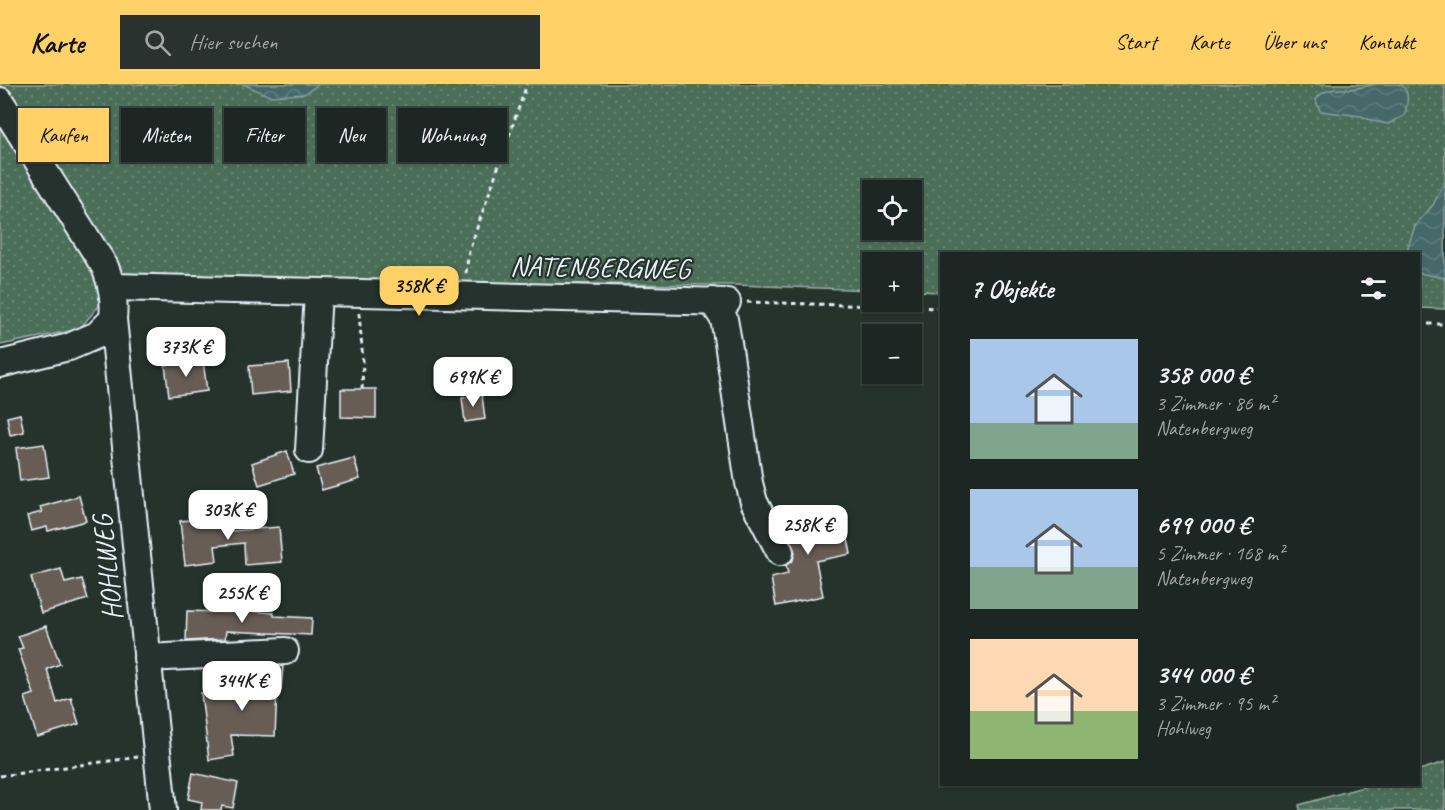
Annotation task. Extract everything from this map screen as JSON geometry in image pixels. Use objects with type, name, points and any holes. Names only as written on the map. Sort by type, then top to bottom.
[{"type":"street","points":[[0,101],[105,267],[113,287]]},
{"type":"street","name":"NATENBERGWEG","points":[[113,287],[719,302]]},
{"type":"street","name":"HOHLWEG","points":[[113,287],[115,301],[113,319],[163,810]]},
{"type":"street","points":[[309,450],[318,293]]},
{"type":"street","points":[[719,302],[727,336],[749,483],[754,502],[780,552]]},
{"type":"street","points":[[0,364],[69,347],[97,335],[113,319]]},
{"type":"street","points":[[147,658],[285,651]]},
{"type":"path","points":[[463,296],[469,251],[526,84]]},
{"type":"path","points":[[361,293],[359,322],[363,362],[362,389]]},
{"type":"path","points":[[719,302],[940,309]]},
{"type":"path","points":[[1420,324],[1445,324]]},
{"type":"path","points":[[0,777],[158,755]]},
{"type":"green space","points":[[0,84],[1445,84],[1445,309],[1420,308],[1420,252],[940,252],[940,292],[922,291],[922,252],[862,252],[862,290],[734,285],[121,281],[79,329],[0,345]]},
{"type":"green space","points":[[1445,762],[1445,810],[1300,810],[1299,805],[1366,786],[1420,786],[1420,770]]},
{"type":"water","points":[[243,84],[319,84],[304,94],[270,96]]},
{"type":"water","points":[[1377,84],[1398,84],[1405,89],[1407,98],[1404,116],[1388,124],[1361,116],[1320,111],[1316,100],[1324,92]]},
{"type":"water","points":[[1445,185],[1445,278],[1420,273],[1420,252],[1406,252],[1415,226],[1433,205],[1442,186]]},
{"type":"building","points":[[203,360],[207,391],[169,396],[165,365]]},
{"type":"building","points":[[289,363],[291,391],[251,395],[249,366]]},
{"type":"building","points":[[341,389],[376,389],[376,418],[341,417]]},
{"type":"building","points":[[482,395],[485,419],[465,422],[462,398]]},
{"type":"building","points":[[20,414],[24,432],[10,435],[7,417]]},
{"type":"building","points":[[44,444],[49,477],[20,481],[16,448]]},
{"type":"building","points":[[287,451],[294,474],[259,485],[252,463]]},
{"type":"building","points":[[354,458],[360,479],[322,490],[316,468]]},
{"type":"building","points":[[79,496],[86,521],[48,531],[47,527],[31,531],[27,516],[42,512],[40,507]]},
{"type":"building","points":[[809,510],[812,525],[844,519],[851,554],[816,561],[823,596],[776,606],[771,578],[788,574],[786,565],[793,560],[795,552],[778,516]]},
{"type":"building","points":[[229,516],[231,531],[279,527],[282,562],[245,565],[244,543],[215,546],[217,561],[185,565],[180,521]]},
{"type":"building","points":[[61,569],[65,583],[82,579],[88,599],[41,613],[31,577]]},
{"type":"building","points":[[187,611],[249,613],[249,611],[274,613],[274,616],[312,618],[311,635],[226,631],[225,639],[186,641]]},
{"type":"building","points":[[46,626],[60,664],[47,669],[57,703],[71,698],[79,724],[37,737],[25,697],[34,694],[18,649],[23,648],[18,636]]},
{"type":"building","points":[[283,666],[281,690],[277,690],[275,736],[231,735],[234,756],[209,760],[201,693],[252,687],[254,668]]},
{"type":"building","points":[[193,773],[238,783],[233,808],[222,806],[221,810],[201,810],[202,802],[188,799]]}]
